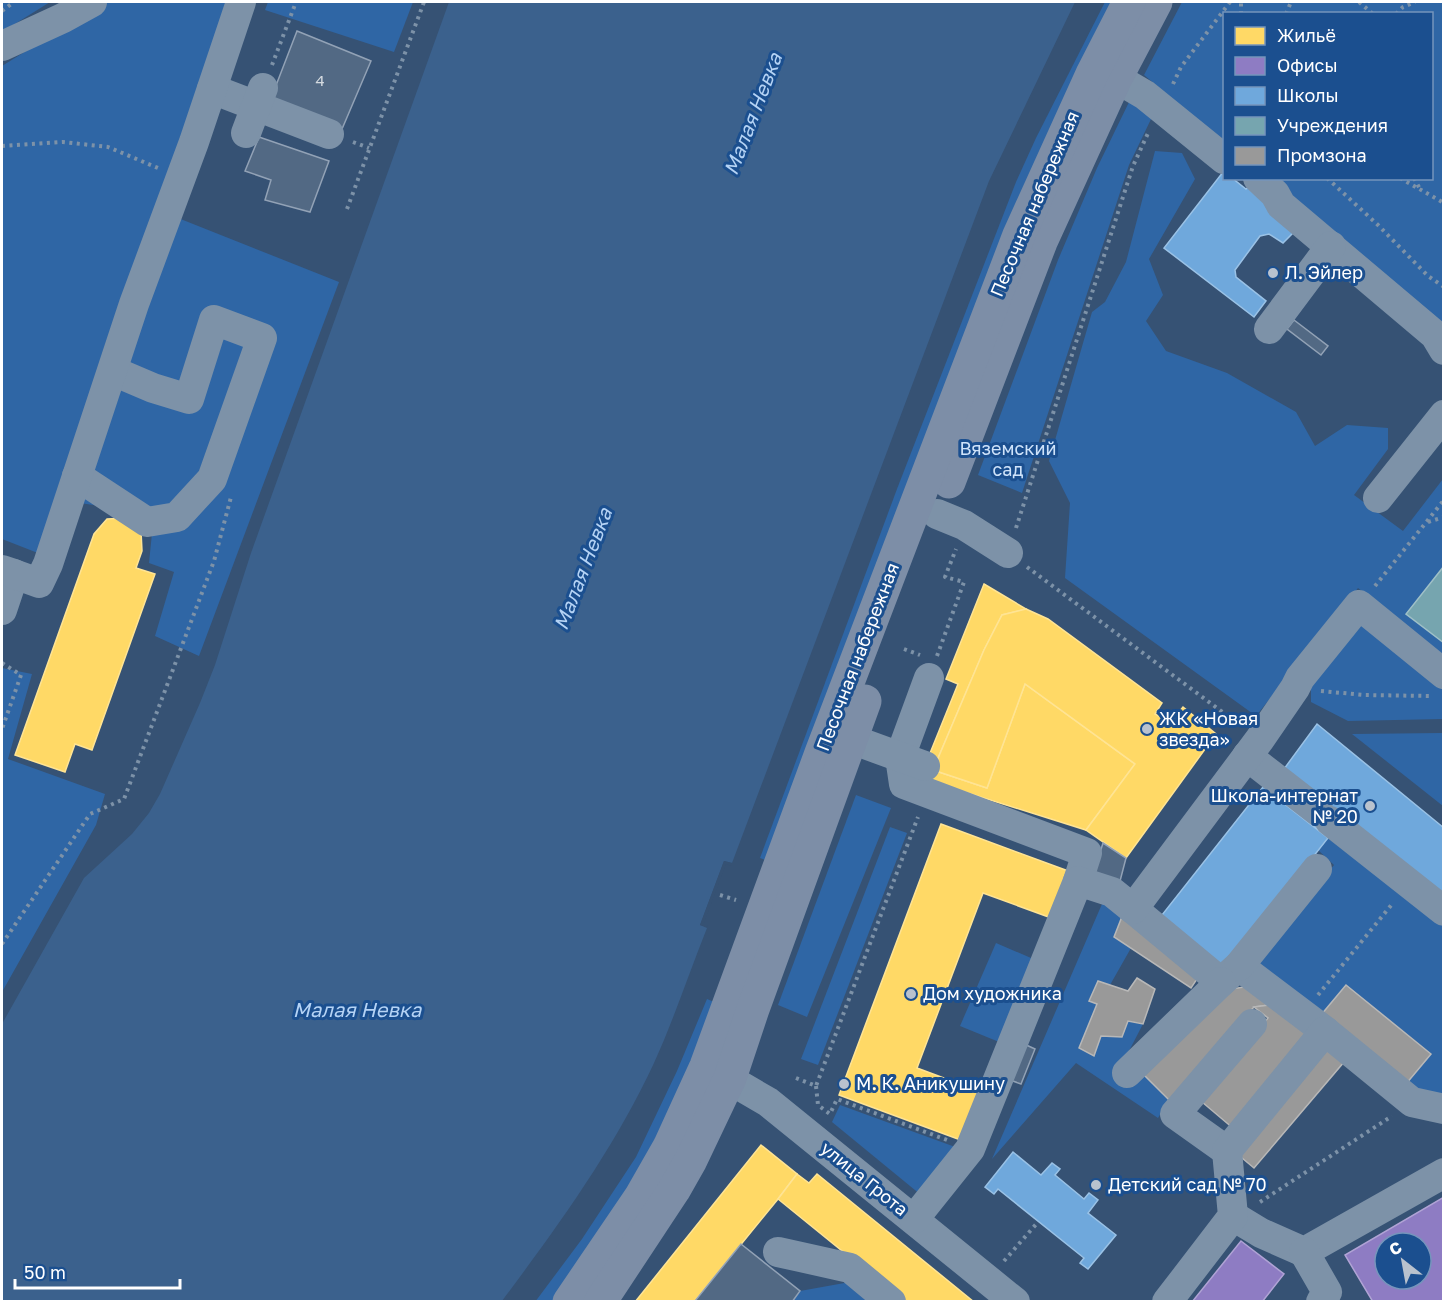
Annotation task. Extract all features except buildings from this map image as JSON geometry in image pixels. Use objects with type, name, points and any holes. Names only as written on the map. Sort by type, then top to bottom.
[{"type":"main road","name":"Песочная набережная","points":[[600,1302],[674,1190],[691,1160],[821,753],[1019,235],[1083,93],[1129,2]]},
{"type":"main road","name":"Песочная набережная","points":[[569,1302],[641,1196],[669,1147],[718,1072],[850,740],[950,520],[1041,242],[1116,78],[1156,2]]},
{"type":"street","points":[[2,46],[92,2]]},
{"type":"street","points":[[2,610],[8,572],[39,583],[48,564],[114,371],[134,304],[194,142],[241,2]]},
{"type":"street","points":[[1116,78],[1132,86],[1223,158]]},
{"type":"street","points":[[212,89],[255,109],[329,134]]},
{"type":"street","points":[[1260,180],[1275,194],[1281,205],[1435,335],[1443,350]]},
{"type":"street","points":[[1269,329],[1331,246]]},
{"type":"street","points":[[77,476],[147,522],[177,517],[212,478],[262,338],[214,320],[189,399]]},
{"type":"street","points":[[114,371],[153,388],[236,411]]},
{"type":"street","points":[[1378,498],[1443,415]]},
{"type":"street","points":[[950,520],[1008,553]]},
{"type":"street","points":[[1133,909],[1254,748],[1300,678],[1359,605],[1438,685]]},
{"type":"street","points":[[914,1219],[970,1149],[1078,881],[1087,853],[904,784],[912,761],[929,678]]},
{"type":"street","points":[[850,740],[912,761]]},
{"type":"street","points":[[1254,748],[1325,816],[1443,911]]},
{"type":"street","points":[[1127,1073],[1230,974],[1317,869]]},
{"type":"street","points":[[1078,881],[1112,892],[1133,909],[1230,974],[1313,1023],[1412,1102],[1443,1110]]},
{"type":"street","points":[[1167,1302],[1233,1216],[1227,1151],[1313,1023]]},
{"type":"street","points":[[1227,1151],[1175,1114],[1252,1024]]},
{"type":"street","name":"улица Грота","points":[[718,1072],[768,1102],[1015,1302]]},
{"type":"street","points":[[1304,1252],[1443,1173]]},
{"type":"street","points":[[1233,1216],[1261,1233],[1304,1252],[1327,1292],[1321,1302]]},
{"type":"street","points":[[778,1252],[850,1268],[891,1302]]},
{"type":"path","points":[[2,11],[14,2]]},
{"type":"path","points":[[255,109],[296,2]]},
{"type":"path","points":[[347,209],[424,2]]},
{"type":"path","points":[[1230,2],[1181,67],[1133,166],[1008,553],[1254,748]]},
{"type":"path","points":[[1359,2],[1371,12]]},
{"type":"path","points":[[1398,12],[1415,2]]},
{"type":"path","points":[[2,147],[63,142],[108,147],[181,178]]},
{"type":"path","points":[[1329,180],[1428,276],[1443,287]]},
{"type":"path","points":[[1403,180],[1443,203]]},
{"type":"path","points":[[1415,180],[1421,191]]},
{"type":"path","points":[[2,944],[90,814],[124,799],[214,561],[232,495]]},
{"type":"path","points":[[1359,605],[1427,523],[1443,500]]},
{"type":"path","points":[[1427,523],[1443,517]]},
{"type":"path","points":[[929,678],[964,582],[945,577],[950,520]]},
{"type":"path","points":[[2,663],[21,675],[2,729]]},
{"type":"path","points":[[1295,688],[1364,695],[1438,685]]},
{"type":"path","points":[[919,815],[816,1086],[818,1105],[830,1114],[837,1099],[970,1149]]},
{"type":"path","points":[[1313,1023],[1409,884]]},
{"type":"path","points":[[720,895],[736,900]]},
{"type":"path","points":[[796,1078],[816,1086]]},
{"type":"path","points":[[1233,1216],[1271,1197],[1412,1102]]},
{"type":"path","points":[[1000,1267],[1038,1222]]},
{"type":"green space","points":[[2,2],[50,2],[2,32]]},
{"type":"green space","points":[[105,2],[230,2],[43,555],[2,539],[2,66]]},
{"type":"green space","points":[[268,2],[413,2],[394,52],[265,10]]},
{"type":"green space","points":[[1105,2],[1117,2],[770,862],[760,858],[897,489],[1016,182]]},
{"type":"green space","points":[[1182,2],[1443,2],[1443,324],[1269,180],[1433,180],[1433,12],[1223,12],[1223,141],[1144,75]]},
{"type":"green space","name":"Вяземский сад","points":[[1131,98],[1152,117],[1129,165],[1022,493],[978,475],[1058,260],[1097,168]]},
{"type":"green space","points":[[1155,151],[1182,153],[1195,179],[1149,259],[1163,295],[1146,321],[1166,351],[1227,373],[1296,412],[1315,446],[1347,425],[1388,428],[1388,449],[1354,495],[1403,531],[1443,479],[1443,656],[1358,588],[1256,716],[1065,578],[1070,503],[1049,461],[1092,312],[1105,302],[1126,262]]},
{"type":"green space","points":[[178,218],[339,282],[199,656],[155,636],[174,572],[149,563],[152,533],[113,508],[80,503]]},
{"type":"green space","points":[[1364,623],[1443,685],[1443,719],[1348,721],[1311,702],[1311,681]]},
{"type":"green space","points":[[2,668],[32,674],[8,759],[105,794],[96,825],[2,992]]},
{"type":"green space","points":[[1443,733],[1443,806],[1352,734]]},
{"type":"green space","points":[[856,795],[891,808],[807,1017],[778,1005]]},
{"type":"green space","points":[[890,827],[907,833],[818,1065],[801,1059]]},
{"type":"green space","points":[[1328,838],[1443,926],[1443,1098],[1406,1084],[1430,1053],[1346,985],[1321,1015],[1256,960],[1334,865],[1318,850]]},
{"type":"green space","points":[[1105,897],[1123,914],[1114,937],[1131,948],[1110,985],[1098,981],[1089,1001],[1097,1004],[1079,1048],[1094,1056],[1101,1036],[1122,1037],[1128,1021],[1143,1024],[1118,1072],[1140,1071],[1169,1100],[1158,1118],[1076,1063],[992,1159]]},
{"type":"green space","points":[[996,943],[1038,961],[1004,1044],[960,1026]]},
{"type":"green space","points":[[707,999],[719,1004],[685,1094],[560,1301],[535,1302],[582,1239],[636,1157],[677,1071]]},
{"type":"green space","points":[[840,1105],[958,1148],[921,1195],[832,1122]]},
{"type":"green space","points":[[850,1282],[873,1302],[792,1302],[800,1291]]},
{"type":"water","name":"Малая Невка","points":[[449,2],[1075,2],[989,181],[732,863],[724,861],[700,925],[707,928],[654,1063],[621,1126],[584,1186],[502,1301],[2,1302],[2,1024],[84,878],[132,834],[149,813],[160,794],[200,703],[215,665],[251,553]]},
{"type":"pier","points":[[724,861],[732,863],[731,866],[726,864],[704,923],[708,925],[707,927],[700,925]]},
{"type":"place","name":"Л. Эйлер","points":[[1273,273]]},
{"type":"place","name":"ЖК «Новая звезда»","points":[[1147,729]]},
{"type":"place","name":"Школа-интернат № 20","points":[[1370,806]]},
{"type":"place","name":"Дом художника","points":[[911,994]]},
{"type":"place","name":"М. К. Аникушину","points":[[844,1084]]},
{"type":"place","name":"Детский сад № 70","points":[[1096,1185]]}]
